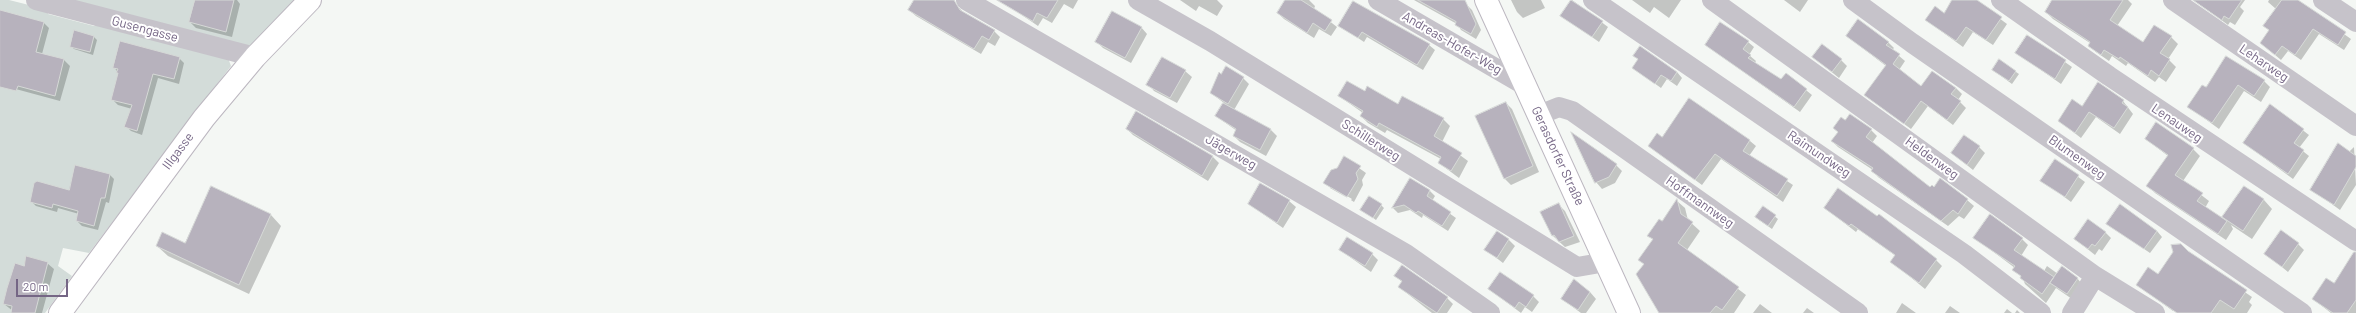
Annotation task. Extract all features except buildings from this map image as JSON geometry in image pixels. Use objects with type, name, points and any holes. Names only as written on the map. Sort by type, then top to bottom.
[{"type":"street","name":"Gusengasse","points":[[36,0],[255,57]]},
{"type":"street","name":"Illgasse","points":[[60,313],[170,161],[255,57],[310,0]]},
{"type":"street","name":"Jägerweg","points":[[966,0],[1400,250],[1490,313]]},
{"type":"street","name":"Schillerweg","points":[[1138,0],[1216,45],[1577,267],[1606,262]]},
{"type":"street","name":"Andreas-Hofer-Weg","points":[[1378,0],[1526,86]]},
{"type":"street","name":"Gerasdorfer Straße","points":[[1486,0],[1629,313]]},
{"type":"street","name":"Raimundweg","points":[[1593,0],[1964,254],[2041,313]]},
{"type":"street","name":"Heldenweg","points":[[1712,0],[2095,276],[2155,313]]},
{"type":"street","name":"Blumenweg","points":[[1853,0],[1912,43],[2302,313]]},
{"type":"street","name":"Lenauweg","points":[[2001,0],[2147,102],[2356,241]]},
{"type":"street","name":"Leharweg","points":[[2173,0],[2356,126]]},
{"type":"street","points":[[2323,0],[2356,22]]},
{"type":"street","name":"Hoffmannweg","points":[[1539,115],[1559,107],[1572,111],[1858,313]]},
{"type":"street","points":[[2072,313],[2095,276]]},
{"type":"shaded area","points":[[0,0],[9,0],[49,10],[48,14],[94,26],[97,24],[228,58],[231,66],[89,253],[63,248],[58,266],[72,276],[45,313],[0,313]]},
{"type":"shaded area","points":[[64,0],[298,0],[253,46],[241,46]]}]
